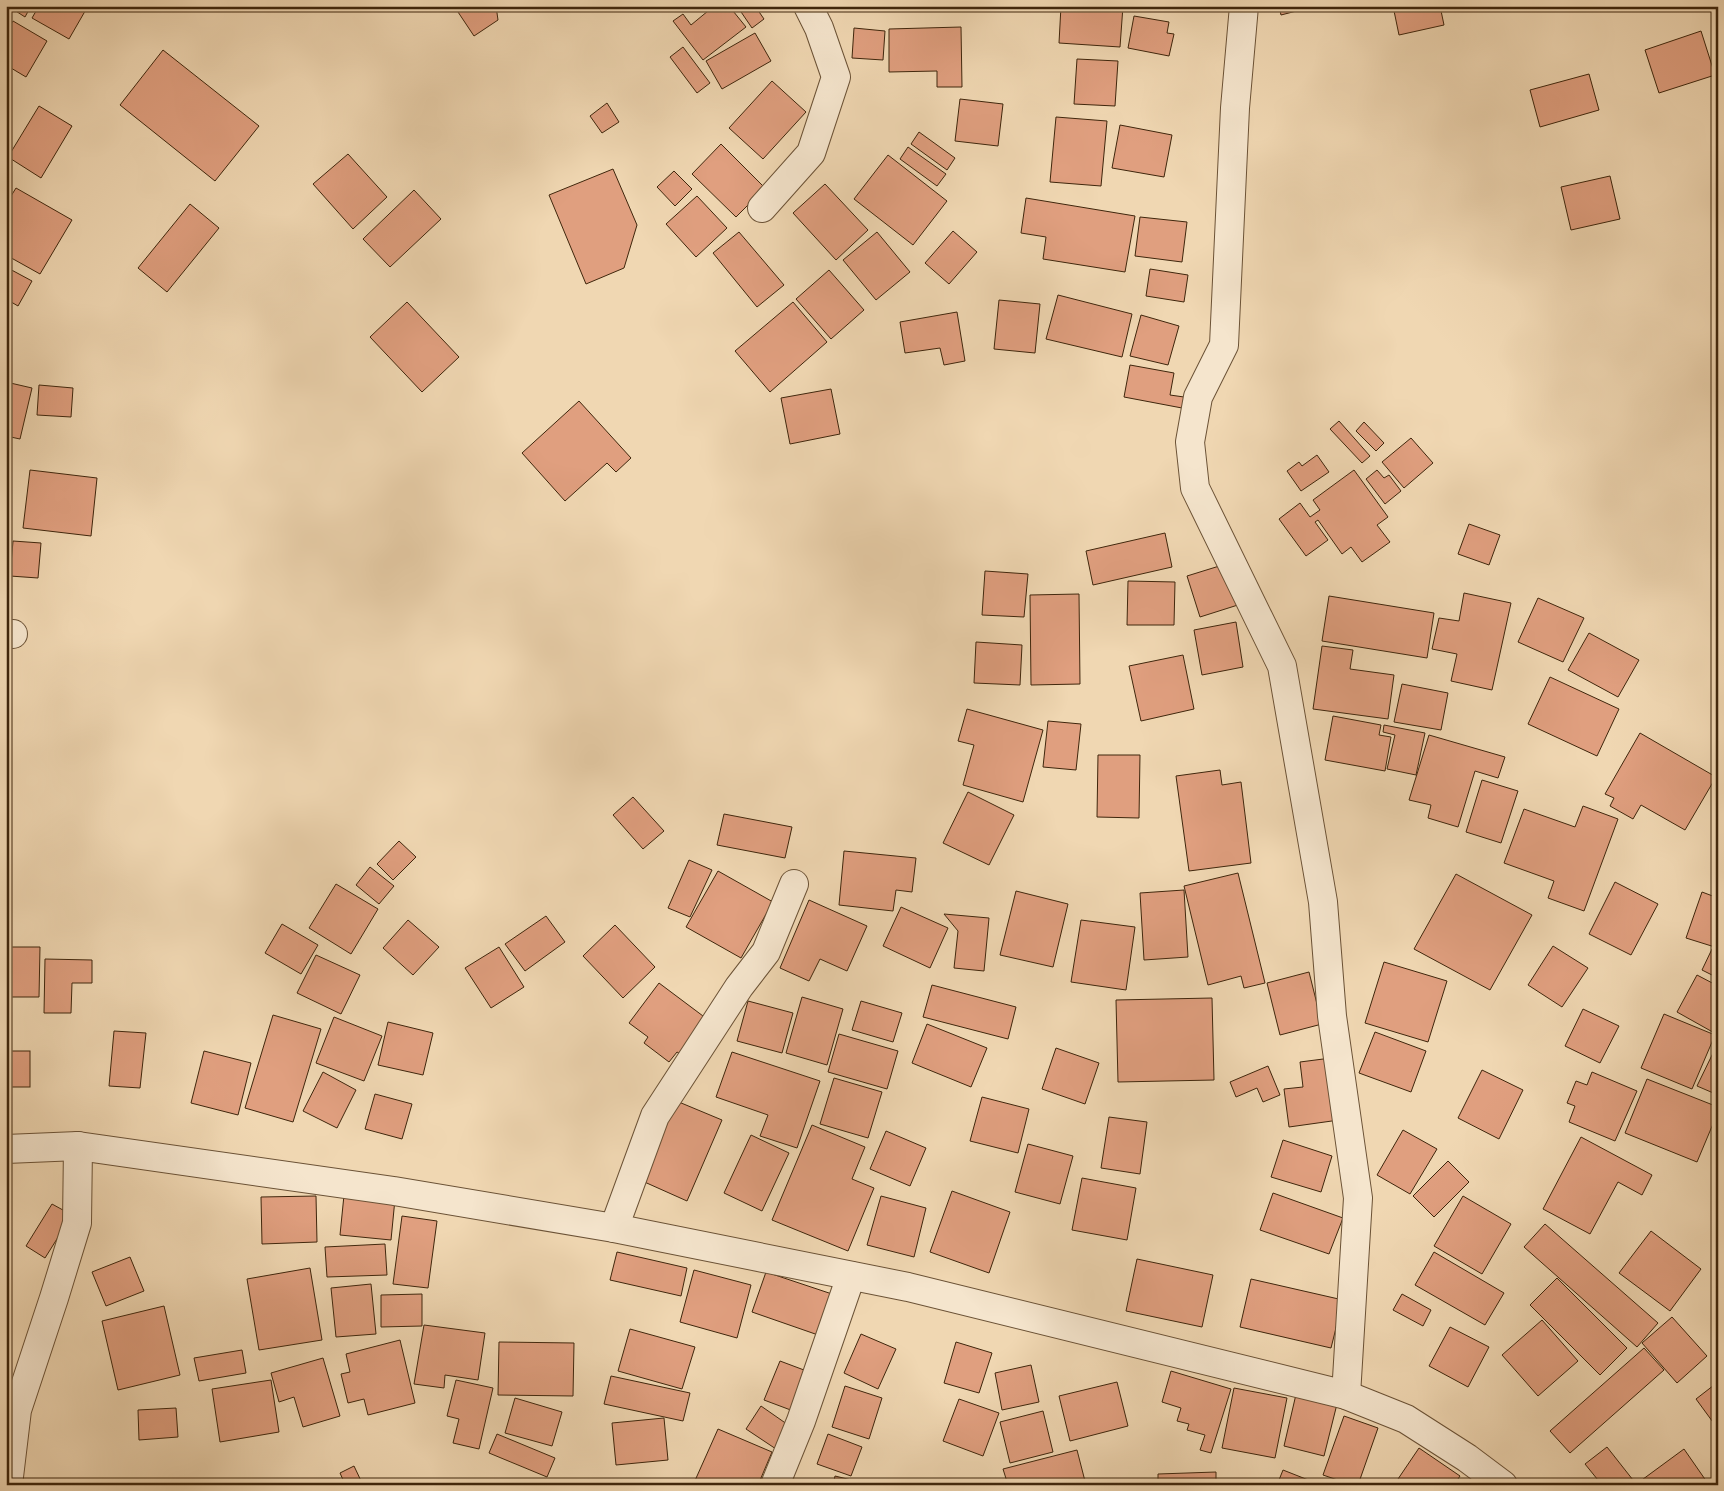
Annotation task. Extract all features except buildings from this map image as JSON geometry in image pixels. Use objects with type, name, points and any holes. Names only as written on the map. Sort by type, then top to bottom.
[{"type":"street","points":[[762,208],[811,153],[836,76],[819,28],[808,6]]},
{"type":"street","points":[[1244,6],[1235,108],[1224,345],[1198,396],[1190,442],[1195,488],[1282,666],[1323,902],[1332,1016],[1358,1198],[1346,1395]]},
{"type":"street","points":[[614,1228],[654,1116],[740,987],[766,952],[794,884]]},
{"type":"street","points":[[6,1149],[78,1146],[394,1191],[614,1228],[908,1287],[1346,1395],[1406,1419],[1467,1458],[1503,1485]]},
{"type":"street","points":[[8,1485],[17,1410],[77,1223],[78,1146]]},
{"type":"street","points":[[775,1485],[801,1421],[851,1276]]}]
